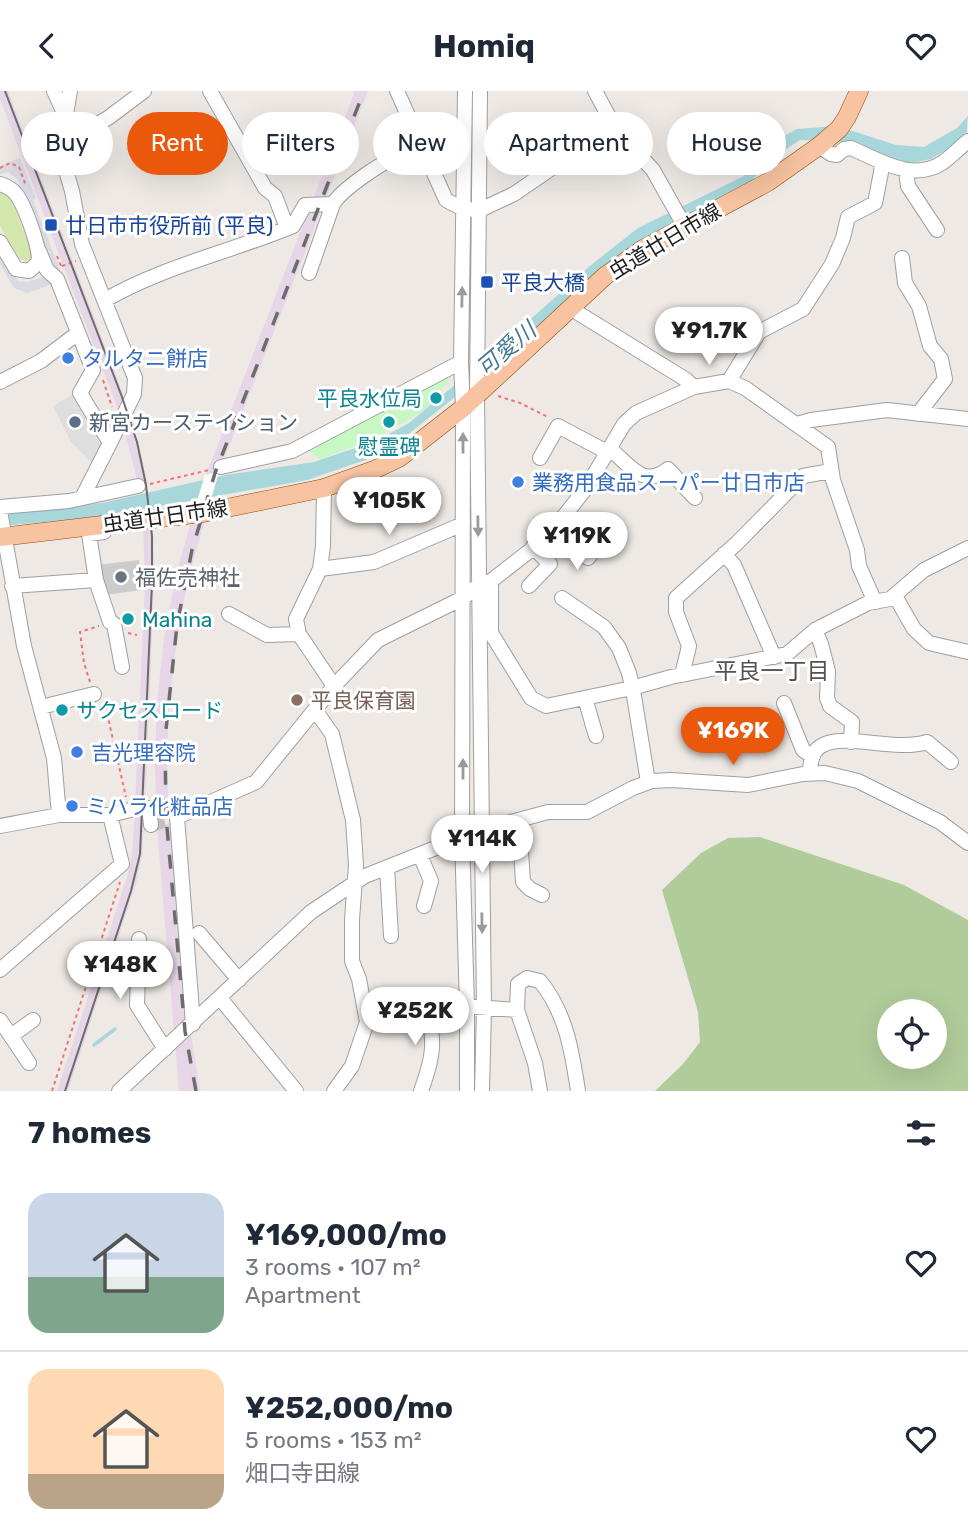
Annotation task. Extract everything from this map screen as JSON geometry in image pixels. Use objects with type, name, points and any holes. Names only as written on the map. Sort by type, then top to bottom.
[{"type":"main road","name":"虫道廿日市線","points":[[3,534],[203,513],[324,488],[399,458],[474,396],[605,276],[684,223],[768,182],[820,144],[839,128],[859,91]]},
{"type":"street","points":[[54,91],[64,112]]},
{"type":"street","points":[[64,112],[70,91]]},
{"type":"street","points":[[113,114],[144,91]]},
{"type":"street","points":[[210,91],[265,188],[275,197],[287,228]]},
{"type":"street","points":[[397,91],[407,112]]},
{"type":"street","points":[[465,91],[461,364],[474,396],[485,583],[491,633],[531,698],[546,706],[682,675],[787,655],[815,630],[868,603],[890,599],[924,570],[968,548]]},
{"type":"street","points":[[467,1091],[462,837],[463,524],[478,356],[480,91]]},
{"type":"street","points":[[595,91],[606,112]]},
{"type":"street","points":[[820,144],[831,154],[837,155],[844,149],[851,148],[906,171],[925,170],[941,163],[968,141]]},
{"type":"street","points":[[729,380],[759,332],[803,309],[832,264],[848,217],[876,203],[883,162]]},
{"type":"street","points":[[653,170],[684,223]]},
{"type":"street","points":[[309,274],[333,204],[343,190],[373,171]]},
{"type":"street","points":[[906,171],[908,186],[937,230]]},
{"type":"street","points":[[67,175],[82,244],[133,370],[135,386],[82,498]]},
{"type":"street","points":[[435,175],[446,200],[463,209],[480,210],[514,194],[542,175]]},
{"type":"street","points":[[0,184],[16,193],[39,251],[56,270],[93,370],[80,393],[110,443]]},
{"type":"street","points":[[105,300],[133,284],[170,269],[293,226],[307,203],[333,204]]},
{"type":"street","points":[[0,243],[16,269],[56,270]]},
{"type":"street","points":[[29,271],[38,263],[39,251]]},
{"type":"street","points":[[902,258],[905,283],[919,306],[930,346],[941,359],[945,379],[918,414]]},
{"type":"street","points":[[569,308],[694,387]]},
{"type":"street","points":[[0,382],[50,356],[78,333]]},
{"type":"street","points":[[221,467],[292,451],[461,364]]},
{"type":"street","points":[[193,1024],[177,817],[256,782],[334,686],[377,641],[463,598],[533,547],[565,516],[586,488],[624,424],[636,413],[694,387],[729,380],[745,387],[828,447],[831,471],[858,550],[859,566],[875,602]]},
{"type":"street","points":[[797,425],[811,420],[887,410],[968,419]]},
{"type":"street","points":[[540,458],[558,426],[608,450],[646,478],[657,478],[668,469],[695,498]]},
{"type":"street","points":[[682,675],[689,646],[676,612],[676,598],[803,476],[831,471]]},
{"type":"street","points":[[59,815],[54,758],[24,646],[0,509],[82,498],[143,485]]},
{"type":"street","points":[[324,488],[320,569],[296,619],[299,634],[334,686]]},
{"type":"street","points":[[115,524],[111,532],[89,534],[96,580],[110,622],[114,624],[122,667]]},
{"type":"street","points":[[320,569],[374,562],[463,524]]},
{"type":"street","points":[[549,532],[587,563],[599,544]]},
{"type":"street","points":[[529,586],[550,564],[533,547]]},
{"type":"street","points":[[724,554],[734,565],[774,657]]},
{"type":"street","points":[[12,586],[96,580]]},
{"type":"street","points":[[482,1091],[484,1009],[481,830],[485,583]]},
{"type":"street","points":[[895,596],[914,629],[929,643],[968,652]]},
{"type":"street","points":[[562,598],[604,627],[619,648],[632,688],[648,782]]},
{"type":"street","points":[[229,614],[267,635],[299,634]]},
{"type":"street","points":[[815,630],[828,671],[827,698],[830,706],[852,722],[850,742]]},
{"type":"street","points":[[41,707],[94,694]]},
{"type":"street","points":[[585,698],[596,736]]},
{"type":"street","points":[[783,708],[803,750],[812,756]]},
{"type":"street","points":[[315,710],[332,734],[346,784],[354,827],[352,961],[366,1013],[366,1028],[352,1066],[334,1091]]},
{"type":"street","points":[[810,773],[812,756],[824,744],[850,742],[906,747],[927,742],[951,762]]},
{"type":"street","points":[[119,1091],[306,917],[354,882],[481,830],[548,812],[587,812],[648,782],[671,780],[748,785],[810,773],[836,774],[858,781],[940,822],[968,843]]},
{"type":"street","points":[[0,826],[59,815],[110,814],[136,809],[149,809],[151,825]]},
{"type":"street","points":[[0,969],[122,864],[110,814]]},
{"type":"street","points":[[519,820],[523,882],[542,895]]},
{"type":"street","points":[[420,855],[431,881],[424,906]]},
{"type":"street","points":[[387,867],[390,936]]},
{"type":"street","points":[[199,933],[239,980]]},
{"type":"street","points":[[139,939],[137,1005],[165,1049]]},
{"type":"street","points":[[540,1091],[535,1063],[517,1010],[518,985],[522,980],[533,978],[540,981],[562,1016],[570,1039],[578,1091]]},
{"type":"street","points":[[220,998],[291,1086],[275,1091]]},
{"type":"street","points":[[366,1013],[428,1005],[517,1010]]},
{"type":"street","points":[[421,1091],[430,1067],[434,1044],[428,1005]]},
{"type":"street","points":[[0,1020],[29,1063]]},
{"type":"street","points":[[11,1036],[33,1020]]},
{"type":"path","points":[[56,270],[57,256]]},
{"type":"path","points":[[474,396],[532,409],[553,420],[558,426]]},
{"type":"path","points":[[143,485],[221,467]]},
{"type":"path","points":[[110,622],[80,632],[84,663],[97,700],[104,700],[136,809]]},
{"type":"path","points":[[52,1091],[124,870],[122,864]]},
{"type":"shaded area","points":[[0,91],[8,91],[21,125],[21,154],[0,99]]},
{"type":"shaded area","points":[[355,91],[368,91],[359,114],[347,112]]},
{"type":"shaded area","points":[[20,158],[21,175],[27,175],[36,198],[33,200],[60,270],[58,274],[51,268],[17,179],[8,172],[0,174],[0,166]]},
{"type":"shaded area","points":[[29,175],[40,175],[126,400],[119,412]]},
{"type":"shaded area","points":[[322,175],[335,175],[219,472],[206,475]]},
{"type":"shaded area","points":[[0,251],[18,281],[27,282],[46,276],[56,288],[50,285],[27,293],[14,288],[0,264]]},
{"type":"shaded area","name":"新宮カーステイション","points":[[74,394],[103,445],[95,466],[71,442],[53,406]]},
{"type":"shaded area","points":[[130,413],[147,481],[138,483],[123,425]]},
{"type":"shaded area","points":[[210,503],[188,578],[177,640],[169,703],[169,817],[157,820],[157,702],[164,638],[176,575],[196,504]]},
{"type":"shaded area","points":[[153,525],[154,583],[145,806],[135,807],[145,583],[143,526]]},
{"type":"shaded area","name":"福佐売神社","points":[[139,560],[141,590],[105,595],[97,565]]},
{"type":"shaded area","points":[[135,811],[145,811],[137,880],[68,1091],[57,1091],[127,877]]},
{"type":"shaded area","points":[[171,823],[190,1027],[200,1091],[179,1091],[157,827]]},
{"type":"green space","points":[[0,191],[12,197],[31,259],[20,259],[0,226]]},
{"type":"green space","points":[[448,376],[449,383],[430,397],[433,403],[393,429],[320,459],[308,450]]},
{"type":"green space","points":[[760,837],[904,885],[968,920],[968,1091],[655,1091],[683,1064],[700,1042],[698,1012],[662,890],[701,853],[728,838]]},
{"type":"water","points":[[968,116],[966,138],[931,159],[906,164],[873,151],[838,142],[800,140],[786,149],[786,135],[797,129],[837,126],[896,145],[924,147],[957,128]]},
{"type":"water","name":"可愛川","points":[[757,175],[747,186],[518,347],[401,440],[374,457],[307,480],[93,518],[0,526],[0,515],[102,503],[226,475],[314,462],[376,441],[409,423],[493,353],[591,265],[638,228],[744,176]]},
{"type":"pier","points":[[219,472],[210,503],[196,504],[205,475]]},
{"type":"waterway","points":[[94,1045],[115,1029]]},
{"type":"tunnel","points":[[151,825],[177,817]]},
{"type":"tram line","points":[[5,91],[137,442],[146,485],[152,536],[140,854],[131,891],[65,1091]]},
{"type":"railway","points":[[196,1091],[185,1031],[166,816],[165,739],[177,625],[192,550],[215,473],[364,91]]},
{"type":"place","name":"廿日市市役所前 (平良)","points":[[51,225]]},
{"type":"place","name":"平良大橋","points":[[487,282]]},
{"type":"place","name":"タルタニ餅店","points":[[68,358]]},
{"type":"place","name":"平良水位局","points":[[436,398]]},
{"type":"place","name":"新宮カーステイション","points":[[75,422]]},
{"type":"place","name":"慰霊碑","points":[[389,422]]},
{"type":"place","name":"業務用食品スーパー廿日市店","points":[[518,482]]},
{"type":"place","name":"福佐売神社","points":[[121,577]]},
{"type":"place","name":"Mahina","points":[[128,619]]},
{"type":"place","name":"平良保育園","points":[[297,700]]},
{"type":"place","name":"サクセスロード","points":[[62,710]]},
{"type":"place","name":"吉光理容院","points":[[77,752]]},
{"type":"place","name":"ミハラ化粧品店","points":[[72,806]]},
{"type":"district","name":"平良一丁目","points":[[772,671]]}]
